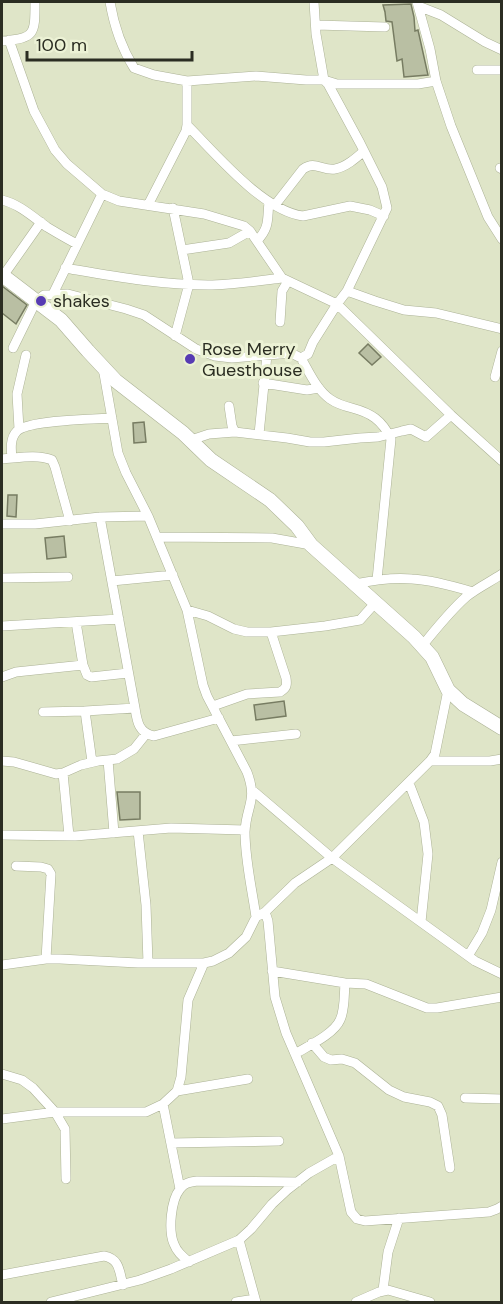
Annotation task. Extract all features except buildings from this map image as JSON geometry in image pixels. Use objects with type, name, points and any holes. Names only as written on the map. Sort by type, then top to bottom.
[{"type":"street","points":[[34,2],[33,28],[29,36],[5,41],[34,111],[55,150],[67,164],[102,194],[119,201],[204,214],[244,226],[285,279],[337,304],[501,461]]},
{"type":"street","points":[[111,2],[112,16],[121,46],[134,68],[154,75],[187,81],[256,76],[337,84],[394,85],[436,81]]},
{"type":"street","points":[[301,358],[308,354],[313,342],[347,291],[387,208],[382,187],[328,84],[324,81],[314,2]]},
{"type":"street","points":[[417,4],[441,15],[501,50]]},
{"type":"street","points":[[417,4],[430,49],[436,81],[452,126],[488,218],[501,239]]},
{"type":"street","points":[[316,25],[385,27]]},
{"type":"street","points":[[477,70],[501,70]]},
{"type":"street","points":[[148,205],[183,139],[187,125],[187,81]]},
{"type":"street","points":[[187,125],[256,193],[295,215],[303,216],[350,206],[370,210],[384,216]]},
{"type":"street","points":[[256,241],[265,232],[272,204],[303,169],[310,164],[335,169],[364,152]]},
{"type":"street","points":[[53,294],[102,194]]},
{"type":"street","points":[[2,200],[18,206],[77,244]]},
{"type":"street","points":[[173,208],[189,284],[175,336]]},
{"type":"street","points":[[41,222],[2,276],[61,320],[116,381],[191,440],[211,460],[270,500],[297,526],[311,545],[422,646],[432,657],[448,690],[463,704],[501,728]]},
{"type":"street","points":[[182,250],[229,243],[250,231]]},
{"type":"street","points":[[65,268],[135,280],[189,284],[285,279]]},
{"type":"street","points":[[280,322],[285,279]]},
{"type":"street","points":[[347,291],[404,310],[436,314],[501,329]]},
{"type":"street","points":[[13,348],[36,301],[44,295],[68,294],[144,315],[196,349],[215,356],[232,358],[291,353],[301,358],[319,388],[328,398],[336,404],[372,415],[379,420],[389,435],[391,447],[377,580]]},
{"type":"street","points":[[495,377],[501,351]]},
{"type":"street","points":[[26,355],[17,394],[19,429],[7,459],[36,457],[52,460],[70,521]]},
{"type":"street","points":[[259,434],[267,355]]},
{"type":"street","points":[[103,367],[118,453],[148,516],[187,610],[203,685],[251,784],[252,798],[245,830],[246,850],[260,915],[268,921],[275,997],[279,1014],[295,1054],[339,1156],[351,1212],[357,1219],[364,1221],[489,1212],[501,1206]]},
{"type":"street","points":[[263,383],[307,390],[319,388]]},
{"type":"street","points":[[229,406],[235,432]]},
{"type":"street","points":[[191,440],[209,434],[235,432],[324,442],[378,437],[411,429],[426,437],[451,415]]},
{"type":"street","points":[[19,429],[55,422],[112,418]]},
{"type":"street","points":[[2,524],[35,524],[148,516]]},
{"type":"street","points":[[100,518],[140,728],[146,734],[154,736],[219,718]]},
{"type":"street","points":[[157,537],[272,538],[311,545]]},
{"type":"street","points":[[422,646],[448,615],[473,592],[501,574]]},
{"type":"street","points":[[112,581],[173,575]]},
{"type":"street","points":[[2,578],[68,577]]},
{"type":"street","points":[[355,584],[377,580],[413,579],[473,592]]},
{"type":"street","points":[[187,610],[208,616],[234,629],[247,632],[271,632],[360,620],[376,602]]},
{"type":"street","points":[[2,626],[119,619]]},
{"type":"street","points":[[76,622],[83,665],[87,675],[91,677],[128,673]]},
{"type":"street","points":[[213,706],[247,694],[280,692],[287,686],[271,632]]},
{"type":"street","points":[[2,677],[16,672],[83,665]]},
{"type":"street","points":[[2,965],[46,959],[204,963],[229,953],[246,937],[260,915],[295,884],[332,858],[430,761],[435,753],[448,690]]},
{"type":"street","points":[[43,711],[135,708]]},
{"type":"street","points":[[85,711],[92,762]]},
{"type":"street","points":[[2,761],[14,762],[56,774],[63,773],[81,765],[124,756],[134,749],[146,734]]},
{"type":"street","points":[[231,741],[296,734]]},
{"type":"street","points":[[430,761],[501,759]]},
{"type":"street","points":[[108,760],[114,833]]},
{"type":"street","points":[[63,773],[69,836]]},
{"type":"street","points":[[409,783],[424,822],[429,854],[421,922]]},
{"type":"street","points":[[252,790],[332,858],[475,961],[501,974]]},
{"type":"street","points":[[2,835],[69,836],[171,828],[245,830]]},
{"type":"street","points":[[138,831],[146,905],[148,963]]},
{"type":"street","points":[[468,956],[486,924],[501,862]]},
{"type":"street","points":[[16,866],[42,867],[48,869],[51,874],[46,959]]},
{"type":"street","points":[[2,1119],[56,1112],[146,1112],[163,1104],[177,1091],[181,1077],[188,1000],[204,963]]},
{"type":"street","points":[[272,971],[345,983],[366,984],[427,1008],[501,997]]},
{"type":"street","points":[[295,1054],[332,1030],[341,1018],[345,983]]},
{"type":"street","points":[[312,1043],[324,1057],[355,1063],[388,1090],[438,1106],[442,1114],[450,1168]]},
{"type":"street","points":[[2,1074],[22,1080],[56,1112],[65,1129],[66,1179]]},
{"type":"street","points":[[177,1091],[248,1079]]},
{"type":"street","points":[[465,1098],[501,1098]]},
{"type":"street","points":[[163,1104],[180,1189]]},
{"type":"street","points":[[171,1143],[279,1141]]},
{"type":"street","points":[[51,1302],[140,1280],[239,1240],[272,1204],[298,1182],[339,1156]]},
{"type":"street","points":[[189,1262],[178,1253],[173,1243],[171,1229],[173,1202],[186,1183],[196,1181],[298,1182]]},
{"type":"street","points":[[383,1290],[388,1252],[399,1218]]},
{"type":"street","points":[[236,1302],[256,1301],[239,1240]]},
{"type":"street","points":[[2,1275],[104,1256],[117,1262],[123,1285]]},
{"type":"street","points":[[356,1302],[383,1290],[430,1302]]},
{"type":"place","name":"shakes","points":[[41,301]]},
{"type":"place","name":"Rose Merry Guesthouse","points":[[190,359]]}]
